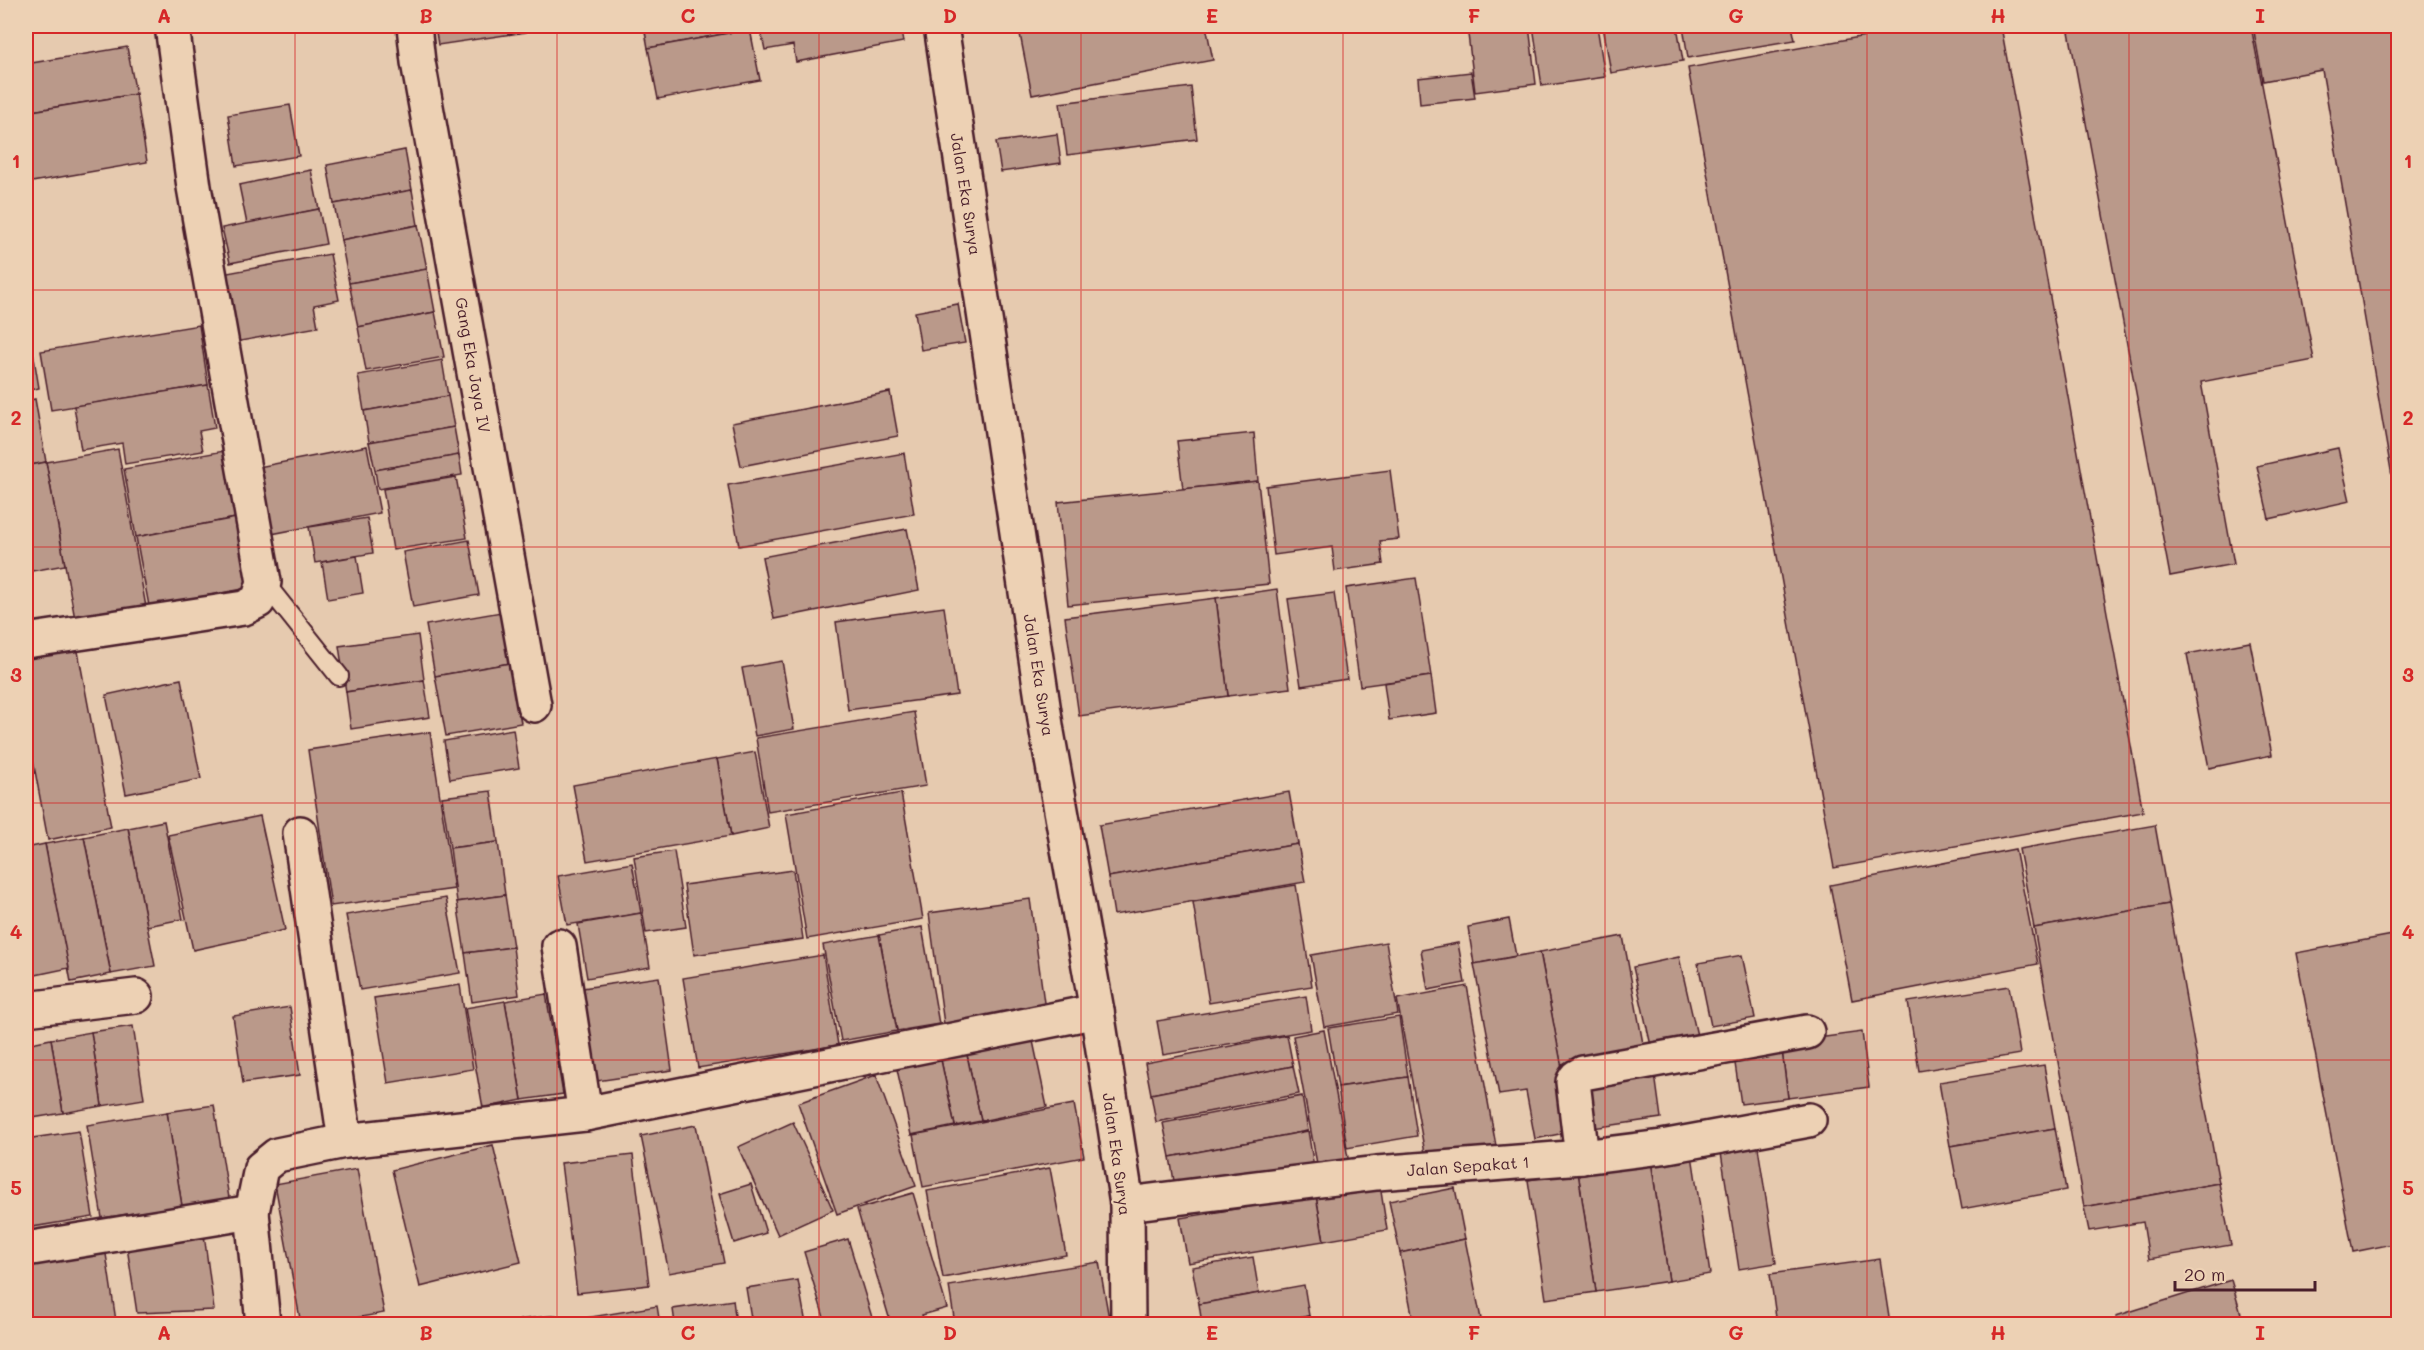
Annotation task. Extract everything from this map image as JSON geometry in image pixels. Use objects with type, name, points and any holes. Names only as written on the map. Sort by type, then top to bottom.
[{"type":"street","points":[[26,641],[244,608],[258,601],[264,582],[194,187],[172,26]]},
{"type":"street","name":"Gang Eka Jaya IV","points":[[414,26],[418,62],[534,705]]},
{"type":"street","name":"Jalan Eka Surya","points":[[941,26],[1047,732],[1097,1011],[1126,1204],[1128,1324]]},
{"type":"street","points":[[300,833],[345,1141]]},
{"type":"street","points":[[559,946],[585,1114]]},
{"type":"street","points":[[26,1009],[136,996]]},
{"type":"street","points":[[263,1324],[252,1212],[261,1167],[277,1155],[345,1141],[585,1114],[1097,1011]]},
{"type":"street","points":[[1582,1157],[1574,1082],[1576,1077],[1583,1072],[1807,1032]]},
{"type":"street","name":"Jalan Sepakat 1","points":[[1126,1204],[1377,1173],[1582,1157],[1662,1147],[1809,1120]]},
{"type":"street","points":[[26,1249],[252,1212]]},
{"type":"lane","points":[[264,582],[339,676]]},
{"type":"building","points":[[435,26],[525,26],[526,32],[438,45]]},
{"type":"building","points":[[644,26],[750,26],[750,29],[648,48]]},
{"type":"building","points":[[760,26],[900,26],[903,42],[796,62],[793,45],[765,50]]},
{"type":"building","points":[[1035,26],[1206,26],[1213,60],[1032,95],[1019,29]]},
{"type":"building","points":[[1401,26],[1458,26],[1458,27],[1402,33]]},
{"type":"building","points":[[1467,26],[1529,26],[1536,84],[1475,92]]},
{"type":"building","points":[[1533,26],[1597,26],[1605,77],[1542,86]]},
{"type":"building","points":[[1603,26],[1677,26],[1683,61],[1611,73]]},
{"type":"building","points":[[1683,26],[1792,26],[1795,40],[1688,58]]},
{"type":"building","points":[[1921,26],[2001,26],[2143,812],[1834,868],[1688,68]]},
{"type":"building","points":[[2068,26],[2251,26],[2314,360],[2201,382],[2234,564],[2170,576]]},
{"type":"building","points":[[2253,26],[2398,26],[2398,511],[2322,70],[2263,81]]},
{"type":"building","points":[[750,29],[760,80],[658,99],[648,48]]},
{"type":"building","points":[[127,47],[136,94],[26,112],[26,64]]},
{"type":"building","points":[[1471,72],[1475,98],[1420,104],[1418,78]]},
{"type":"building","points":[[1191,87],[1197,139],[1067,155],[1060,103]]},
{"type":"building","points":[[136,94],[147,162],[26,183],[26,112]]},
{"type":"building","points":[[290,105],[299,156],[236,166],[228,115]]},
{"type":"building","points":[[1057,134],[1061,163],[1001,172],[996,142]]},
{"type":"building","points":[[405,150],[412,190],[334,204],[327,165]]},
{"type":"building","points":[[311,170],[319,209],[247,224],[239,185]]},
{"type":"building","points":[[412,190],[418,225],[341,240],[334,204]]},
{"type":"building","points":[[319,209],[326,244],[230,263],[222,228]]},
{"type":"building","points":[[418,225],[427,269],[349,283],[341,240]]},
{"type":"building","points":[[330,254],[339,300],[314,305],[318,327],[235,342],[222,274]]},
{"type":"building","points":[[427,269],[435,312],[358,327],[349,283]]},
{"type":"building","points":[[958,304],[965,343],[921,350],[915,312]]},
{"type":"building","points":[[26,310],[39,388],[26,391]]},
{"type":"building","points":[[435,312],[444,357],[366,371],[358,327]]},
{"type":"building","points":[[199,325],[208,385],[51,410],[41,351]]},
{"type":"building","points":[[442,360],[448,396],[364,411],[358,375]]},
{"type":"building","points":[[208,385],[215,428],[199,431],[203,451],[125,464],[122,443],[81,450],[74,406]]},
{"type":"building","points":[[890,392],[898,436],[741,466],[732,423]]},
{"type":"building","points":[[448,396],[454,427],[369,442],[364,411]]},
{"type":"building","points":[[35,399],[46,462],[26,466],[26,401]]},
{"type":"building","points":[[454,427],[459,455],[375,470],[369,442]]},
{"type":"building","points":[[1254,433],[1258,481],[1183,489],[1177,441]]},
{"type":"building","points":[[367,446],[380,513],[261,536],[248,469]]},
{"type":"building","points":[[2338,448],[2350,501],[2269,519],[2257,466]]},
{"type":"building","points":[[118,449],[146,607],[75,619],[46,462]]},
{"type":"building","points":[[224,451],[236,518],[136,537],[124,469]]},
{"type":"building","points":[[904,453],[914,514],[739,546],[728,485]]},
{"type":"building","points":[[459,455],[462,475],[378,489],[375,470]]},
{"type":"building","points":[[46,462],[65,565],[26,572],[26,466]]},
{"type":"building","points":[[1390,470],[1399,539],[1380,541],[1383,564],[1335,571],[1332,547],[1274,555],[1266,486]]},
{"type":"building","points":[[456,477],[467,538],[393,550],[383,489]]},
{"type":"building","points":[[1258,481],[1269,584],[1068,605],[1058,502]]},
{"type":"building","points":[[236,518],[249,588],[149,606],[136,537]]},
{"type":"building","points":[[367,518],[373,553],[315,563],[309,527]]},
{"type":"building","points":[[907,529],[919,590],[774,619],[762,557]]},
{"type":"building","points":[[469,540],[479,595],[413,607],[403,552]]},
{"type":"building","points":[[357,556],[363,593],[328,599],[322,562]]},
{"type":"building","points":[[1416,578],[1431,676],[1360,686],[1346,588]]},
{"type":"building","points":[[26,585],[32,621],[26,623]]},
{"type":"building","points":[[1277,589],[1290,688],[1228,696],[1216,598]]},
{"type":"building","points":[[1334,593],[1347,679],[1301,686],[1288,599]]},
{"type":"building","points":[[1216,598],[1228,696],[1079,716],[1065,617]]},
{"type":"building","points":[[944,607],[957,695],[848,710],[836,622]]},
{"type":"building","points":[[501,612],[510,663],[435,676],[426,625]]},
{"type":"building","points":[[418,635],[424,680],[346,692],[339,646]]},
{"type":"building","points":[[2250,642],[2272,755],[2209,768],[2187,654]]},
{"type":"building","points":[[77,646],[111,827],[48,840],[26,723],[26,655]]},
{"type":"building","points":[[782,661],[794,729],[755,736],[742,668]]},
{"type":"building","points":[[510,663],[521,723],[446,736],[435,676]]},
{"type":"building","points":[[1431,676],[1436,713],[1389,720],[1384,683]]},
{"type":"building","points":[[181,679],[201,779],[126,794],[106,695]]},
{"type":"building","points":[[424,680],[430,717],[351,729],[346,692]]},
{"type":"building","points":[[914,712],[926,786],[768,812],[756,738]]},
{"type":"building","points":[[513,729],[519,768],[450,779],[444,741]]},
{"type":"building","points":[[430,732],[454,889],[331,906],[308,750]]},
{"type":"building","points":[[755,752],[769,828],[731,836],[717,759]]},
{"type":"building","points":[[717,759],[731,836],[587,861],[573,785]]},
{"type":"building","points":[[491,791],[498,842],[450,848],[442,797]]},
{"type":"building","points":[[1289,792],[1298,844],[1108,877],[1099,825]]},
{"type":"building","points":[[901,793],[923,919],[807,939],[786,814]]},
{"type":"building","points":[[260,816],[285,930],[193,950],[168,835]]},
{"type":"building","points":[[164,821],[183,919],[147,926],[128,828]]},
{"type":"building","points":[[2155,825],[2169,904],[2034,928],[2019,849]]},
{"type":"building","points":[[128,828],[155,966],[111,974],[84,837]]},
{"type":"building","points":[[84,837],[111,974],[71,982],[45,844]]},
{"type":"building","points":[[498,842],[505,895],[457,902],[450,848]]},
{"type":"building","points":[[45,844],[69,968],[26,977],[26,848]]},
{"type":"building","points":[[1298,844],[1305,882],[1114,915],[1108,877]]},
{"type":"building","points":[[2015,849],[2038,964],[1852,1000],[1830,885]]},
{"type":"building","points":[[674,851],[686,927],[646,933],[634,857]]},
{"type":"building","points":[[632,863],[641,913],[567,925],[558,876]]},
{"type":"building","points":[[793,870],[803,939],[694,955],[684,885]]},
{"type":"building","points":[[1296,885],[1312,986],[1209,1003],[1193,902]]},
{"type":"building","points":[[505,895],[513,947],[465,953],[457,902]]},
{"type":"building","points":[[446,898],[460,973],[360,990],[346,915]]},
{"type":"building","points":[[1030,899],[1045,1010],[944,1024],[929,913]]},
{"type":"building","points":[[2169,904],[2219,1183],[2084,1207],[2034,928]]},
{"type":"building","points":[[641,913],[650,967],[587,978],[578,924]]},
{"type":"building","points":[[1509,919],[1516,956],[1474,964],[1468,927]]},
{"type":"building","points":[[922,927],[939,1024],[897,1031],[879,935]]},
{"type":"building","points":[[2398,934],[2398,1243],[2353,1252],[2296,953]]},
{"type":"building","points":[[879,935],[897,1031],[841,1041],[823,945]]},
{"type":"building","points":[[1623,936],[1644,1049],[1561,1064],[1540,952]]},
{"type":"building","points":[[1386,942],[1398,1014],[1324,1027],[1311,955]]},
{"type":"building","points":[[1458,943],[1465,983],[1428,990],[1421,950]]},
{"type":"building","points":[[513,947],[519,995],[472,1002],[465,953]]},
{"type":"building","points":[[1540,952],[1574,1131],[1535,1139],[1526,1091],[1499,1095],[1474,964]]},
{"type":"building","points":[[823,955],[838,1045],[698,1068],[683,978]]},
{"type":"building","points":[[1742,955],[1755,1018],[1711,1026],[1698,963]]},
{"type":"building","points":[[1679,957],[1698,1040],[1652,1050],[1633,967]]},
{"type":"building","points":[[659,977],[672,1070],[590,1082],[576,989]]},
{"type":"building","points":[[460,985],[473,1069],[388,1083],[374,998]]},
{"type":"building","points":[[1467,986],[1496,1146],[1426,1159],[1397,999]]},
{"type":"building","points":[[2009,986],[2020,1054],[1919,1071],[1908,1002]]},
{"type":"building","points":[[546,994],[563,1094],[522,1100],[505,1001]]},
{"type":"building","points":[[1306,996],[1311,1030],[1163,1055],[1157,1021]]},
{"type":"building","points":[[505,1001],[522,1100],[483,1108],[465,1008]]},
{"type":"building","points":[[290,1007],[300,1075],[243,1083],[233,1016]]},
{"type":"building","points":[[1399,1017],[1408,1077],[1338,1087],[1328,1028]]},
{"type":"building","points":[[133,1026],[144,1099],[102,1106],[91,1032]]},
{"type":"building","points":[[1324,1030],[1349,1163],[1318,1169],[1293,1036]]},
{"type":"building","points":[[91,1032],[102,1106],[63,1113],[51,1039]]},
{"type":"building","points":[[1862,1032],[1869,1087],[1788,1098],[1781,1043]]},
{"type":"building","points":[[1287,1035],[1293,1066],[1151,1094],[1145,1063]]},
{"type":"building","points":[[51,1039],[63,1113],[26,1119],[26,1044]]},
{"type":"building","points":[[1033,1041],[1047,1107],[981,1121],[967,1055]]},
{"type":"building","points":[[1781,1043],[1788,1098],[1741,1104],[1733,1050]]},
{"type":"building","points":[[967,1055],[981,1121],[955,1126],[941,1060]]},
{"type":"building","points":[[941,1060],[955,1126],[911,1135],[897,1069]]},
{"type":"building","points":[[2044,1065],[2055,1128],[1950,1146],[1939,1082]]},
{"type":"building","points":[[1293,1066],[1299,1094],[1156,1122],[1151,1094]]},
{"type":"building","points":[[1654,1067],[1661,1118],[1593,1128],[1586,1077]]},
{"type":"building","points":[[876,1075],[916,1186],[837,1214],[798,1103]]},
{"type":"building","points":[[1408,1077],[1417,1136],[1347,1148],[1338,1087]]},
{"type":"building","points":[[1302,1096],[1308,1131],[1170,1157],[1163,1123]]},
{"type":"building","points":[[1074,1104],[1084,1157],[923,1187],[913,1135]]},
{"type":"building","points":[[214,1105],[229,1198],[182,1206],[167,1112]]},
{"type":"building","points":[[167,1112],[182,1206],[102,1218],[87,1125]]},
{"type":"building","points":[[793,1122],[833,1210],[778,1235],[738,1147]]},
{"type":"building","points":[[696,1125],[724,1263],[669,1273],[641,1136]]},
{"type":"building","points":[[2055,1128],[2066,1190],[1962,1209],[1950,1146]]},
{"type":"building","points":[[79,1131],[93,1217],[26,1228],[26,1139]]},
{"type":"building","points":[[1308,1131],[1314,1167],[1176,1193],[1170,1157]]},
{"type":"building","points":[[1757,1141],[1776,1263],[1739,1269],[1720,1146]]},
{"type":"building","points":[[493,1145],[521,1262],[420,1287],[392,1170]]},
{"type":"building","points":[[633,1155],[649,1285],[577,1293],[561,1163]]},
{"type":"building","points":[[1692,1155],[1710,1274],[1669,1281],[1651,1161]]},
{"type":"building","points":[[1651,1161],[1669,1281],[1596,1292],[1578,1172]]},
{"type":"building","points":[[1050,1168],[1066,1255],[943,1278],[927,1191]]},
{"type":"building","points":[[357,1169],[384,1313],[321,1324],[301,1324],[275,1184]]},
{"type":"building","points":[[1578,1172],[1596,1292],[1546,1299],[1528,1180]]},
{"type":"building","points":[[2219,1183],[2231,1245],[2149,1259],[2143,1222],[2089,1231],[2084,1207]]},
{"type":"building","points":[[751,1184],[766,1233],[734,1243],[719,1194]]},
{"type":"building","points":[[1380,1185],[1387,1230],[1324,1241],[1316,1196]]},
{"type":"building","points":[[1455,1188],[1465,1239],[1400,1253],[1389,1201]]},
{"type":"building","points":[[913,1193],[947,1308],[922,1315],[925,1324],[891,1324],[857,1209]]},
{"type":"building","points":[[1316,1196],[1324,1241],[1188,1263],[1180,1218]]},
{"type":"building","points":[[204,1234],[214,1310],[137,1313],[127,1247]]},
{"type":"building","points":[[848,1239],[874,1324],[826,1324],[804,1252]]},
{"type":"building","points":[[1465,1239],[1481,1319],[1456,1324],[1414,1324],[1400,1253]]},
{"type":"building","points":[[106,1254],[116,1321],[96,1324],[26,1324],[26,1266]]},
{"type":"building","points":[[1253,1257],[1259,1293],[1199,1304],[1192,1267]]},
{"type":"building","points":[[1880,1259],[1890,1324],[1777,1324],[1770,1274]]},
{"type":"building","points":[[1099,1262],[1110,1324],[955,1324],[949,1286]]},
{"type":"building","points":[[798,1280],[806,1324],[752,1324],[746,1288]]},
{"type":"building","points":[[2231,1280],[2244,1324],[2119,1324],[2116,1316]]},
{"type":"building","points":[[1304,1285],[1309,1316],[1264,1324],[1202,1324],[1199,1304]]},
{"type":"building","points":[[733,1300],[736,1324],[675,1324],[673,1309]]},
{"type":"building","points":[[657,1306],[660,1324],[574,1324],[573,1320]]},
{"type":"building","points":[[556,1315],[558,1324],[521,1324],[520,1320]]},
{"type":"building","points":[[1309,1316],[1310,1324],[1264,1324]]}]
